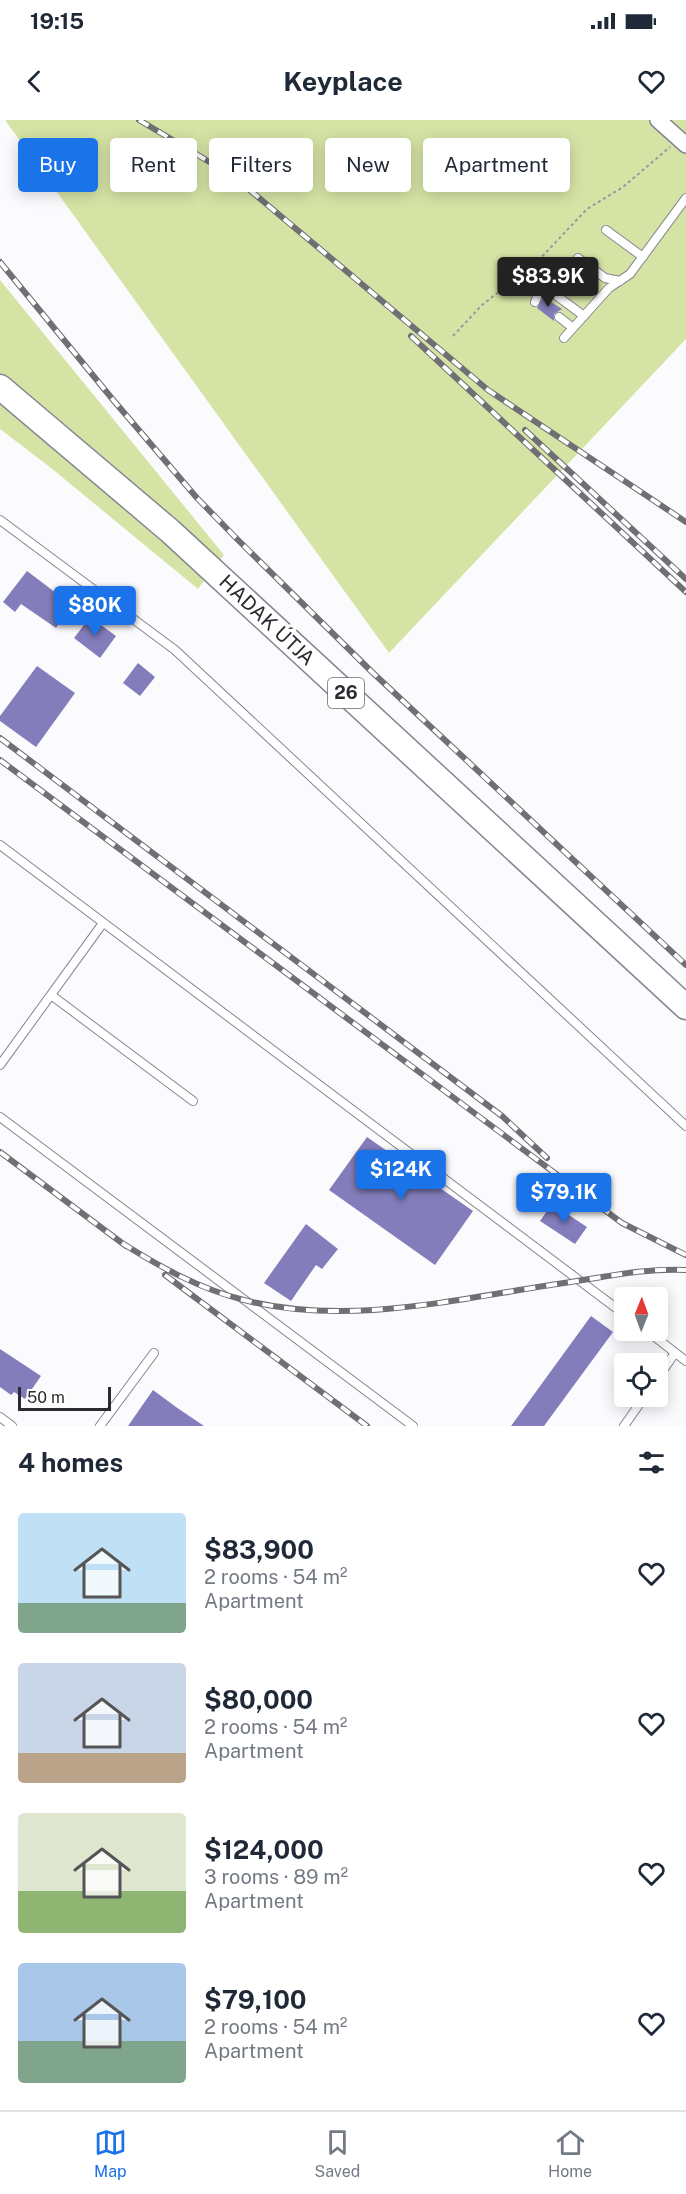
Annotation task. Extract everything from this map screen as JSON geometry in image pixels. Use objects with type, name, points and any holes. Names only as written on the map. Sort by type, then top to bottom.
[{"type":"main road","name":"HADAK ÚTJA","points":[[0,387],[170,531],[686,1007]]},
{"type":"street","points":[[658,120],[682,142]]},
{"type":"lane","points":[[564,338],[609,288],[627,278],[686,198]]},
{"type":"lane","points":[[606,230],[643,257]]},
{"type":"lane","points":[[578,258],[605,278],[621,281]]},
{"type":"lane","points":[[535,302],[539,292],[549,290],[584,316]]},
{"type":"lane","points":[[559,317],[573,328]]},
{"type":"lane","points":[[0,520],[176,650],[686,1126]]},
{"type":"lane","points":[[0,845],[614,1306]]},
{"type":"lane","points":[[0,1065],[104,923]]},
{"type":"lane","points":[[51,995],[192,1101]]},
{"type":"lane","points":[[0,1117],[413,1426]]},
{"type":"lane","points":[[660,1341],[686,1361]]},
{"type":"lane","points":[[100,1426],[154,1353]]},
{"type":"lane","points":[[668,1363],[675,1353]]},
{"type":"lane","points":[[624,1426],[637,1407]]},
{"type":"lane","points":[[0,1417],[12,1426]]},
{"type":"path","points":[[453,336],[482,305],[536,262],[587,209],[623,187],[682,142]]},
{"type":"green space","points":[[5,120],[686,120],[686,339],[389,653],[57,192],[98,192],[98,138],[18,138]]},
{"type":"green space","points":[[0,280],[224,555],[198,589],[0,429]]},
{"type":"building","points":[[543,297],[562,309],[554,314],[554,321],[537,308]]},
{"type":"building","points":[[27,571],[72,605],[56,628],[21,604],[15,612],[3,602]]},
{"type":"building","points":[[90,617],[116,636],[100,658],[74,638]]},
{"type":"building","points":[[138,663],[155,677],[140,696],[123,683]]},
{"type":"building","points":[[37,666],[75,693],[36,747],[0,721],[0,716]]},
{"type":"building","points":[[367,1137],[473,1211],[435,1265],[329,1190]]},
{"type":"building","points":[[552,1204],[587,1227],[575,1244],[540,1221]]},
{"type":"building","points":[[306,1224],[338,1249],[322,1269],[316,1265],[291,1301],[264,1283]]},
{"type":"building","points":[[591,1316],[613,1332],[544,1426],[511,1426]]},
{"type":"building","points":[[0,1349],[41,1376],[25,1399],[14,1392],[11,1395],[0,1387]]},
{"type":"building","points":[[153,1390],[176,1407],[204,1426],[128,1426]]},
{"type":"railway","points":[[139,120],[233,176],[488,390],[686,522]]},
{"type":"railway","points":[[0,262],[197,498],[372,672],[686,965]]},
{"type":"railway","points":[[411,336],[686,592]]},
{"type":"railway","points":[[525,430],[686,579]]},
{"type":"railway","points":[[0,738],[502,1116],[547,1158]]},
{"type":"railway","points":[[0,760],[622,1223],[686,1255]]},
{"type":"railway","points":[[0,1152],[126,1246]]},
{"type":"railway","points":[[122,1243],[181,1276],[212,1290],[244,1300],[284,1308],[324,1311],[404,1307],[655,1270],[686,1270]]},
{"type":"railway","points":[[165,1275],[367,1426]]}]
